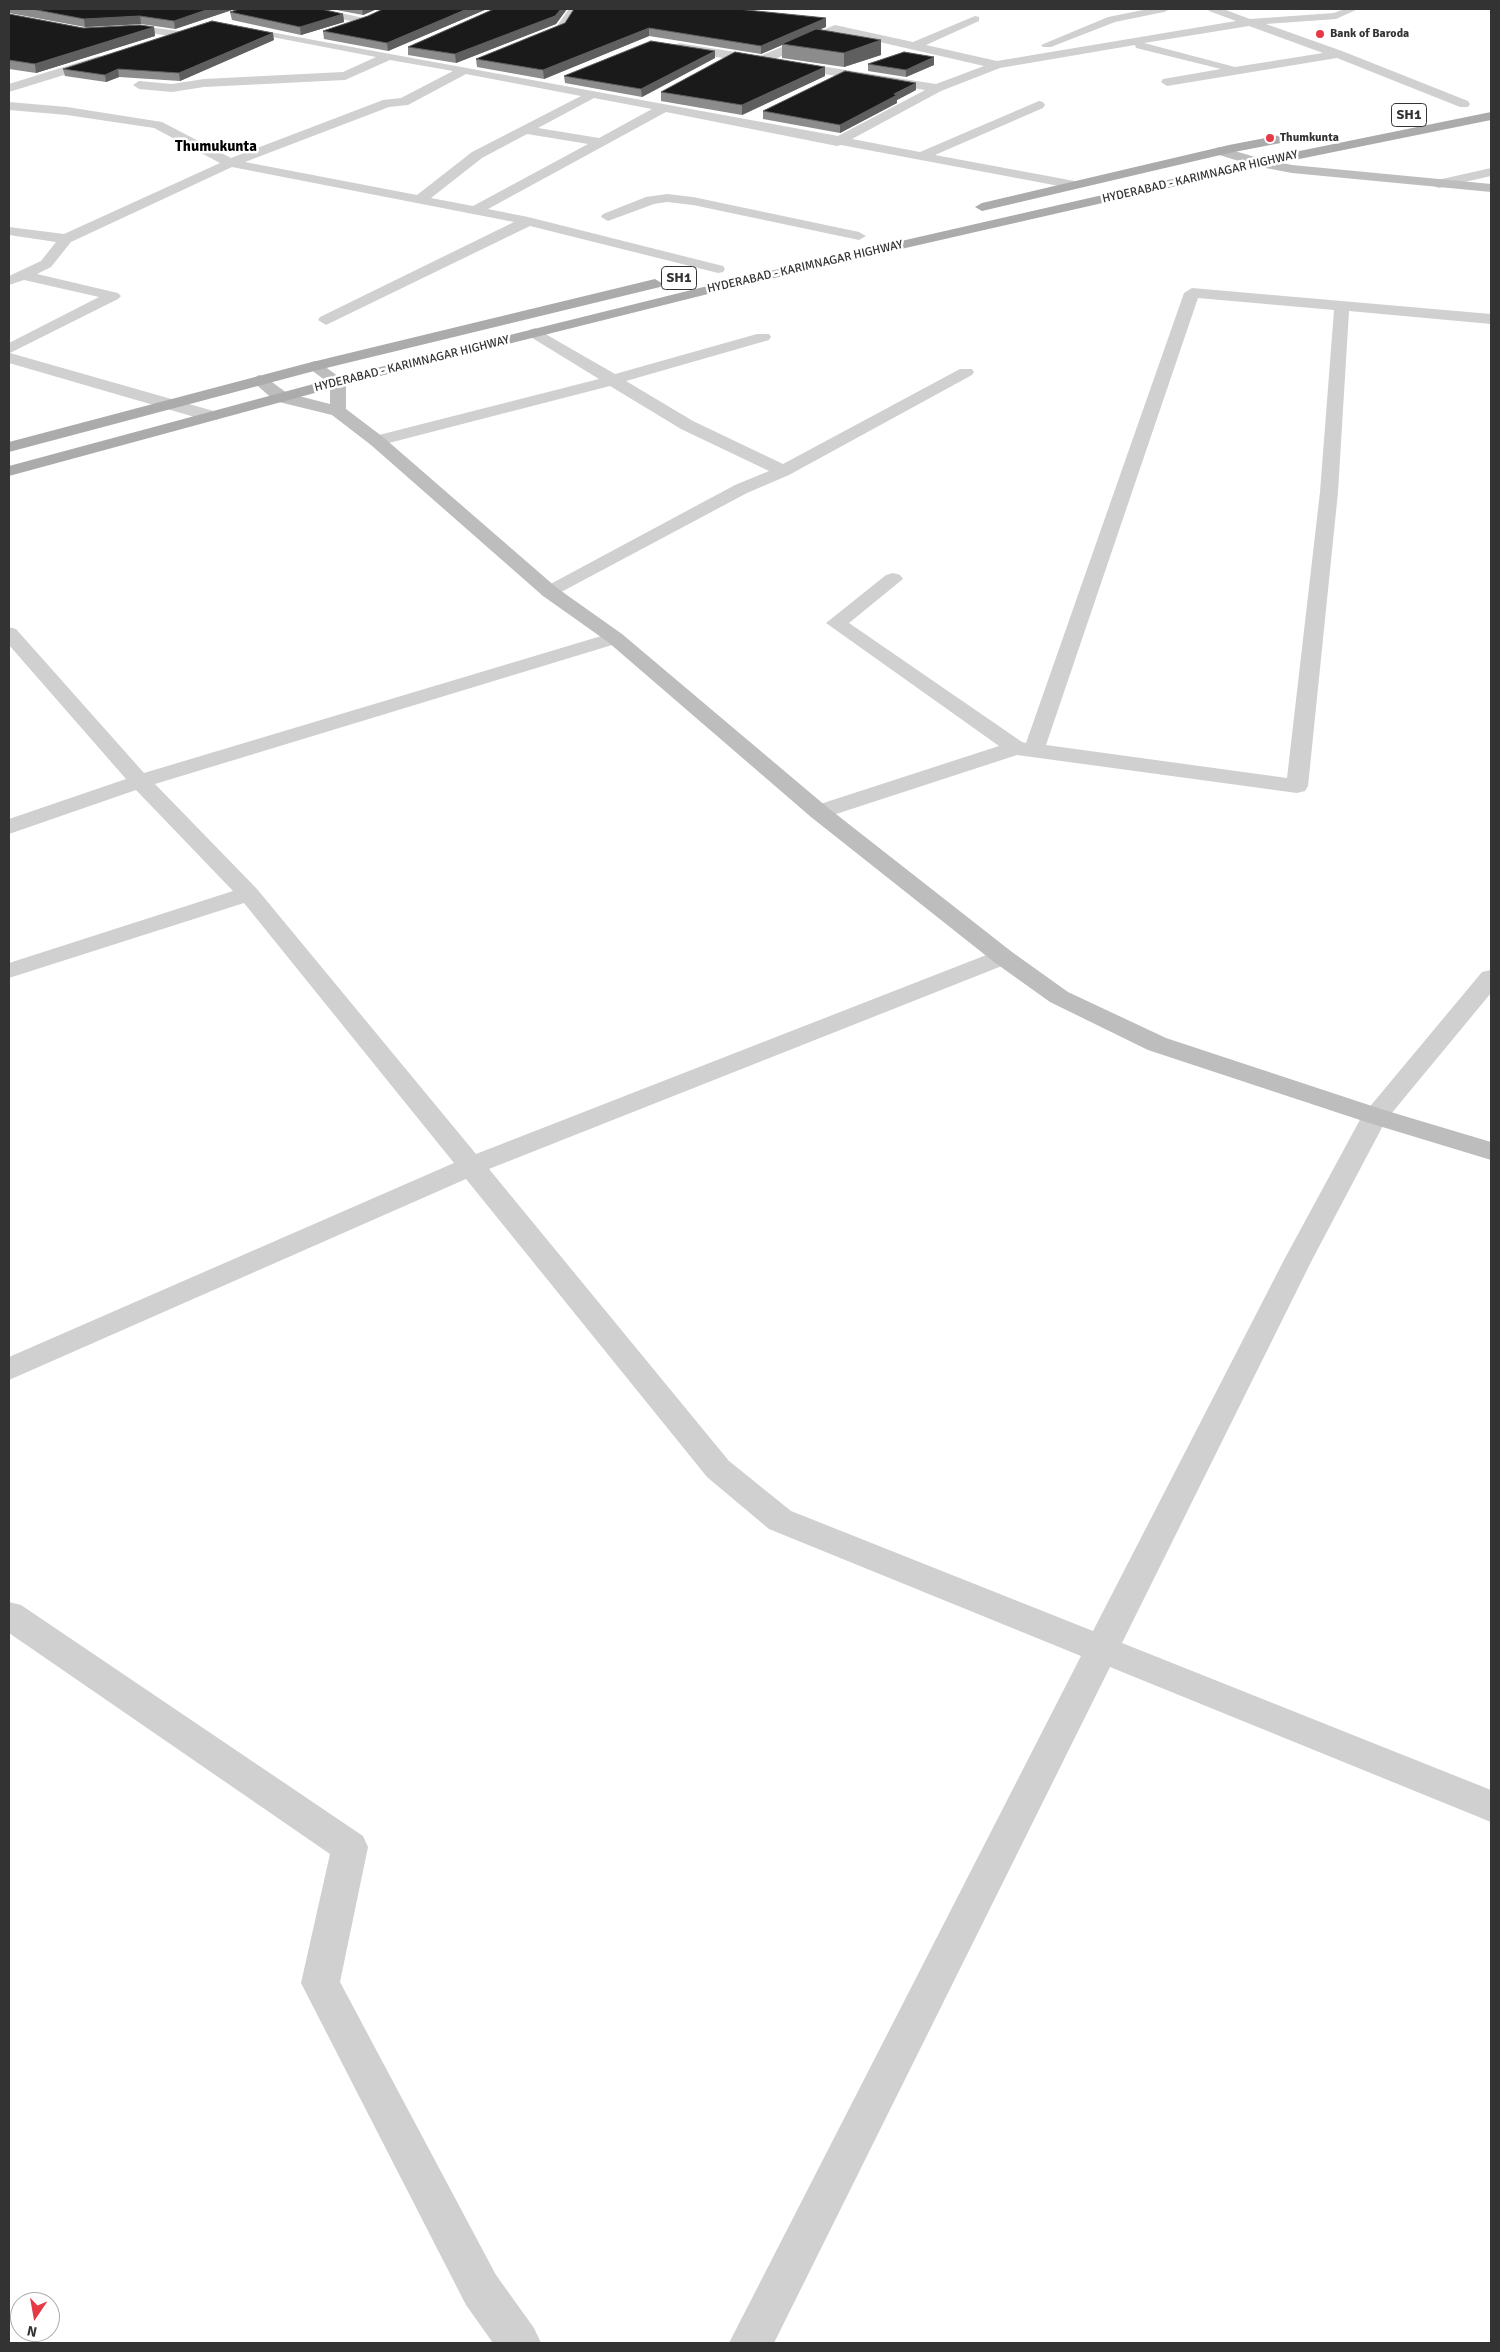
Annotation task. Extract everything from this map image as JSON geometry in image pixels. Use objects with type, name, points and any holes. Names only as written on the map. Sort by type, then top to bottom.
[{"type":"main road","name":"SH1","points":[[1437,109],[1469,103]]},
{"type":"main road","name":"HYDERABAD - KARIMNAGAR HIGHWAY","points":[[9,471],[338,382],[748,280],[1260,163],[1491,116]]},
{"type":"main road","name":"HYDERABAD - KARIMNAGAR HIGHWAY","points":[[972,209],[1222,151],[1296,136]]},
{"type":"main road","name":"HYDERABAD - KARIMNAGAR HIGHWAY","points":[[821,245],[878,232]]},
{"type":"main road","name":"HYDERABAD - KARIMNAGAR HIGHWAY","points":[[689,276],[737,265]]},
{"type":"main road","name":"HYDERABAD - KARIMNAGAR HIGHWAY","points":[[9,447],[314,366],[670,280]]},
{"type":"street","points":[[301,42],[369,19],[309,9]]},
{"type":"street","points":[[517,45],[561,28],[574,9]]},
{"type":"street","points":[[1016,62],[1052,42],[1112,19],[1164,9]]},
{"type":"street","points":[[1213,9],[1469,103]]},
{"type":"street","points":[[837,142],[937,88],[997,65],[1250,22],[1336,16],[1353,9]]},
{"type":"street","points":[[896,56],[975,19]]},
{"type":"street","points":[[221,24],[301,42],[644,103],[837,142],[1075,185]]},
{"type":"street","points":[[762,60],[834,28],[997,65]]},
{"type":"street","points":[[102,32],[141,29],[183,33],[151,43]]},
{"type":"street","points":[[1132,43],[1239,70]]},
{"type":"street","points":[[668,45],[937,88]]},
{"type":"street","points":[[139,85],[172,88],[204,83],[345,76],[413,46]]},
{"type":"street","points":[[1167,82],[1338,54]]},
{"type":"street","points":[[9,88],[113,55]]},
{"type":"street","points":[[716,64],[732,56]]},
{"type":"street","points":[[15,278],[46,264],[66,239],[230,163],[387,103],[404,102],[483,59]]},
{"type":"street","points":[[825,82],[869,65]]},
{"type":"street","points":[[545,85],[563,78]]},
{"type":"street","points":[[420,200],[477,155],[594,94]]},
{"type":"street","points":[[644,103],[660,94]]},
{"type":"street","points":[[921,156],[1039,105]]},
{"type":"street","points":[[10,107],[68,111],[158,125],[230,163],[528,221],[718,269]]},
{"type":"street","points":[[476,210],[663,108]]},
{"type":"street","points":[[740,123],[757,115]]},
{"type":"street","points":[[526,130],[601,142]]},
{"type":"street","points":[[1222,151],[1260,163],[1341,175],[1491,188]]},
{"type":"street","points":[[1438,184],[1491,172]]},
{"type":"street","points":[[608,217],[651,200],[667,198],[693,201],[859,236]]},
{"type":"street","points":[[326,320],[528,221]]},
{"type":"street","points":[[9,230],[66,239]]},
{"type":"street","points":[[9,349],[112,296],[15,278]]},
{"type":"street","points":[[1025,749],[1192,293],[1491,319]]},
{"type":"street","points":[[819,812],[1025,749],[1297,786],[1330,492],[1342,306]]},
{"type":"street","points":[[535,333],[687,425],[783,471]]},
{"type":"street","points":[[377,441],[613,380],[763,336]]},
{"type":"street","points":[[9,358],[212,416]]},
{"type":"street","points":[[314,366],[338,382],[338,411]]},
{"type":"street","points":[[550,592],[741,489],[783,471],[966,372]]},
{"type":"street","points":[[259,380],[281,398],[338,411],[377,441],[550,592],[615,638],[819,812],[1003,957],[1059,997],[1157,1044],[1375,1116],[1491,1151]]},
{"type":"street","points":[[892,579],[836,623],[1025,749]]},
{"type":"street","points":[[9,633],[140,780],[249,894],[469,1167],[718,1469],[780,1520],[1103,1648],[1491,1806]]},
{"type":"street","points":[[9,827],[140,780],[615,638]]},
{"type":"street","points":[[9,971],[249,894]]},
{"type":"street","points":[[9,1369],[469,1167],[1003,957]]},
{"type":"street","points":[[751,2343],[1298,1260],[1375,1116],[1491,977]]},
{"type":"street","points":[[9,1616],[350,1847],[320,1983],[481,2290],[519,2343]]},
{"type":"building","points":[[32,9],[209,9],[174,21],[140,16],[84,19]]},
{"type":"building","points":[[239,9],[321,9],[343,14],[300,27],[230,12]]},
{"type":"building","points":[[383,9],[467,9],[387,43],[323,31]]},
{"type":"building","points":[[494,9],[561,9],[555,16],[455,54],[408,47]]},
{"type":"building","points":[[574,9],[737,9],[826,18],[761,46],[649,28],[543,70],[476,59],[565,23]]},
{"type":"building","points":[[9,14],[83,28],[140,25],[154,27],[35,64],[9,60]]},
{"type":"building","points":[[212,21],[273,33],[179,73],[118,69],[105,75],[63,69]]},
{"type":"building","points":[[816,29],[881,40],[844,53],[782,44]]},
{"type":"building","points":[[651,41],[715,51],[641,89],[564,76]]},
{"type":"building","points":[[735,52],[825,67],[742,105],[661,92]]},
{"type":"building","points":[[904,52],[934,57],[906,70],[868,64]]},
{"type":"building","points":[[845,71],[916,83],[840,125],[763,111]]},
{"type":"place","name":"Bank of Baroda","points":[[1320,34]]},
{"type":"place","name":"Thumkunta","points":[[1270,138]]},
{"type":"district","name":"Thumukunta","points":[[216,147]]}]
